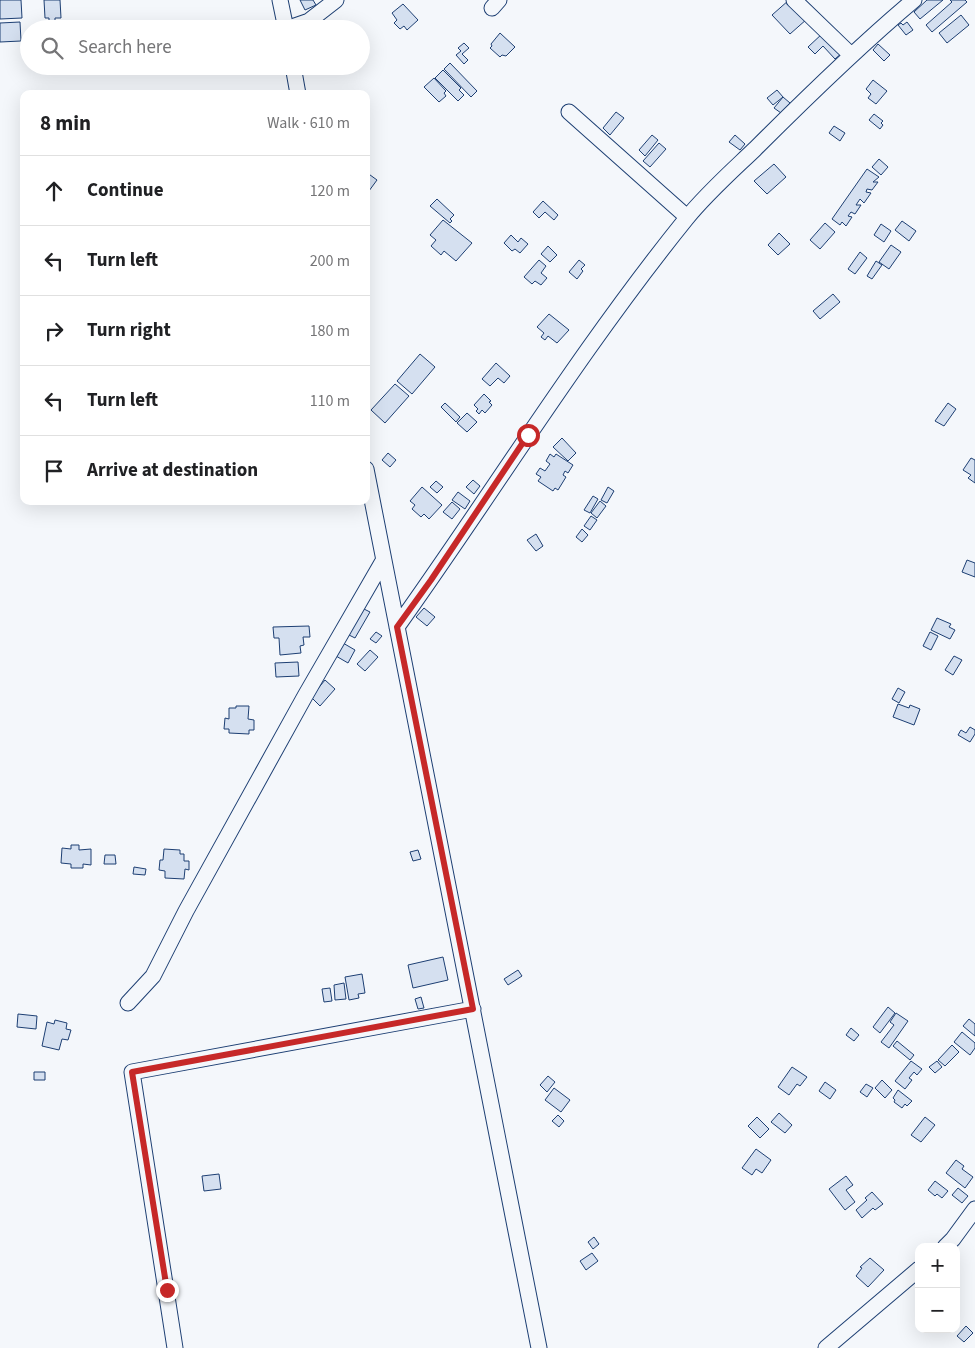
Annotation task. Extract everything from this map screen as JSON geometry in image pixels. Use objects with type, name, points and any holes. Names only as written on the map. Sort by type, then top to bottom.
[{"type":"street","points":[[280,0],[284,20]]},
{"type":"street","points":[[310,20],[336,0]]},
{"type":"street","points":[[794,0],[850,55]]},
{"type":"street","points":[[397,627],[431,580],[528,435],[642,276],[688,217],[850,55],[914,0]]},
{"type":"street","points":[[295,75],[297,90]]},
{"type":"street","points":[[569,112],[688,217]]},
{"type":"street","points":[[370,491],[539,1348]]},
{"type":"street","points":[[128,1003],[153,976],[186,911],[305,696],[383,561]]},
{"type":"street","points":[[175,1348],[132,1072],[473,1009]]},
{"type":"street","points":[[949,1243],[975,1209]]},
{"type":"street","points":[[826,1348],[915,1272]]},
{"type":"building","points":[[0,0],[21,0],[22,18],[0,19]]},
{"type":"building","points":[[44,0],[60,0],[61,18],[49,20],[49,18],[45,18]]},
{"type":"building","points":[[300,0],[313,0],[316,5],[305,10]]},
{"type":"building","points":[[789,0],[807,19],[790,34],[772,15]]},
{"type":"building","points":[[927,0],[943,0],[920,19],[914,12]]},
{"type":"building","points":[[950,0],[965,0],[967,2],[932,32],[926,25],[952,2]]},
{"type":"building","points":[[403,4],[418,20],[407,30],[404,26],[400,29],[394,23],[397,20],[392,13]]},
{"type":"building","points":[[961,15],[969,25],[947,43],[939,33]]},
{"type":"building","points":[[20,22],[20,41],[0,42],[0,23]]},
{"type":"building","points":[[907,22],[913,30],[906,35],[898,25],[901,23],[903,25]]},
{"type":"building","points":[[500,33],[515,47],[506,56],[502,55],[500,57],[490,48]]},
{"type":"building","points":[[823,33],[842,53],[835,59],[823,46],[815,54],[808,47]]},
{"type":"building","points":[[464,43],[469,48],[462,54],[468,60],[464,64],[456,55],[461,51],[458,48]]},
{"type":"building","points":[[878,44],[890,55],[884,61],[873,50]]},
{"type":"building","points":[[450,63],[477,91],[471,97],[444,69]]},
{"type":"building","points":[[443,70],[461,88],[459,90],[464,95],[458,101],[435,78]]},
{"type":"building","points":[[434,78],[446,91],[444,93],[446,96],[439,102],[424,87]]},
{"type":"building","points":[[873,80],[887,91],[876,104],[868,98],[871,94],[866,89]]},
{"type":"building","points":[[777,90],[783,97],[773,105],[767,98]]},
{"type":"building","points":[[783,97],[790,103],[781,113],[774,108]]},
{"type":"building","points":[[616,112],[624,118],[610,135],[603,128]]},
{"type":"building","points":[[874,114],[883,121],[880,129],[869,120]]},
{"type":"building","points":[[834,126],[845,133],[840,141],[829,133]]},
{"type":"building","points":[[652,135],[658,140],[645,156],[639,150]]},
{"type":"building","points":[[735,135],[745,144],[740,150],[729,142]]},
{"type":"building","points":[[659,143],[666,149],[650,167],[643,161]]},
{"type":"building","points":[[879,159],[888,167],[881,175],[872,167]]},
{"type":"building","points":[[774,164],[786,177],[767,194],[754,181]]},
{"type":"building","points":[[867,169],[879,177],[873,182],[878,182],[872,190],[867,189],[866,192],[871,193],[864,203],[860,199],[856,205],[861,205],[855,214],[851,212],[848,216],[852,217],[846,226],[842,222],[840,225],[832,219]]},
{"type":"building","points":[[370,175],[377,180],[370,190]]},
{"type":"building","points":[[437,199],[454,215],[450,219],[452,221],[450,223],[430,206]]},
{"type":"building","points":[[543,201],[558,215],[554,220],[545,212],[539,218],[533,212]]},
{"type":"building","points":[[443,220],[472,243],[456,261],[444,251],[441,255],[431,246],[436,240],[430,235]]},
{"type":"building","points":[[902,221],[916,231],[909,241],[895,230]]},
{"type":"building","points":[[825,223],[835,232],[820,249],[810,240]]},
{"type":"building","points":[[881,224],[891,231],[884,242],[874,235]]},
{"type":"building","points":[[779,233],[790,244],[778,255],[768,245]]},
{"type":"building","points":[[511,235],[518,242],[521,238],[528,244],[520,253],[515,249],[512,251],[504,243]]},
{"type":"building","points":[[891,245],[901,252],[889,269],[879,262]]},
{"type":"building","points":[[548,246],[557,255],[550,262],[541,254]]},
{"type":"building","points":[[860,252],[867,258],[855,274],[848,269]]},
{"type":"building","points":[[539,260],[546,266],[541,273],[547,278],[541,285],[535,281],[532,284],[524,277]]},
{"type":"building","points":[[579,260],[585,265],[577,279],[569,272]]},
{"type":"building","points":[[876,261],[882,265],[872,279],[867,276]]},
{"type":"building","points":[[833,294],[840,302],[820,319],[813,311]]},
{"type":"building","points":[[549,314],[569,330],[557,343],[548,336],[545,340],[541,337],[544,333],[537,327]]},
{"type":"building","points":[[420,354],[435,367],[412,394],[397,381]]},
{"type":"building","points":[[496,363],[510,376],[504,383],[498,378],[490,386],[482,379]]},
{"type":"building","points":[[395,384],[409,396],[385,423],[371,410]]},
{"type":"building","points":[[484,394],[491,401],[489,402],[492,405],[485,413],[482,410],[479,414],[476,411],[478,409],[474,405]]},
{"type":"building","points":[[445,403],[460,417],[456,422],[441,407]]},
{"type":"building","points":[[948,403],[956,409],[944,426],[935,421]]},
{"type":"building","points":[[467,413],[477,422],[467,432],[457,423]]},
{"type":"building","points":[[562,438],[576,453],[568,461],[553,447]]},
{"type":"building","points":[[388,453],[396,460],[390,467],[382,460]]},
{"type":"building","points":[[550,454],[554,457],[556,454],[573,465],[568,473],[565,471],[563,475],[566,477],[558,490],[555,488],[553,491],[538,481],[541,477],[536,474],[540,468],[545,471],[550,464],[546,461]]},
{"type":"building","points":[[971,458],[975,460],[975,483],[968,478],[971,475],[963,470]]},
{"type":"building","points":[[473,480],[480,486],[474,494],[466,487]]},
{"type":"building","points":[[436,481],[443,487],[437,493],[430,487]]},
{"type":"building","points":[[422,487],[442,505],[429,519],[424,514],[421,517],[412,509],[415,505],[410,501]]},
{"type":"building","points":[[608,487],[614,491],[607,503],[601,500]]},
{"type":"building","points":[[458,492],[470,501],[465,509],[452,500]]},
{"type":"building","points":[[593,496],[598,499],[590,513],[584,510]]},
{"type":"building","points":[[600,501],[606,506],[597,518],[591,513]]},
{"type":"building","points":[[452,502],[460,509],[452,519],[443,512]]},
{"type":"building","points":[[591,516],[597,520],[590,530],[584,526]]},
{"type":"building","points":[[582,529],[588,535],[582,542],[576,537]]},
{"type":"building","points":[[536,534],[543,546],[536,551],[527,540]]},
{"type":"building","points":[[967,560],[975,563],[975,577],[962,572]]},
{"type":"building","points":[[362,608],[370,612],[355,638],[347,634]]},
{"type":"building","points":[[424,608],[435,617],[427,626],[416,617]]},
{"type":"building","points":[[937,618],[951,624],[949,627],[955,630],[950,639],[931,630]]},
{"type":"building","points":[[309,626],[310,637],[303,637],[304,645],[300,646],[301,653],[280,655],[279,638],[274,638],[273,627]]},
{"type":"building","points":[[376,632],[382,636],[376,643],[370,639]]},
{"type":"building","points":[[930,632],[938,636],[931,650],[923,646]]},
{"type":"building","points":[[343,643],[355,650],[348,663],[336,656]]},
{"type":"building","points":[[370,650],[378,657],[365,671],[357,664]]},
{"type":"building","points":[[954,656],[962,660],[953,675],[945,670]]},
{"type":"building","points":[[298,662],[299,676],[276,677],[275,663]]},
{"type":"building","points":[[325,680],[335,689],[320,706],[311,697]]},
{"type":"building","points":[[898,688],[905,692],[899,703],[892,699]]},
{"type":"building","points":[[898,704],[909,708],[910,705],[920,709],[914,725],[893,717]]},
{"type":"building","points":[[236,706],[249,706],[248,719],[254,720],[254,730],[249,730],[249,734],[229,733],[229,729],[224,729],[225,718],[229,719],[229,708],[236,708]]},
{"type":"building","points":[[970,727],[975,730],[975,734],[970,742],[958,735],[961,730],[966,733]]},
{"type":"building","points":[[71,845],[79,845],[79,850],[91,849],[91,865],[83,864],[83,868],[71,868],[71,864],[61,863],[62,848],[71,849]]},
{"type":"building","points":[[164,849],[180,850],[180,854],[184,854],[184,861],[189,861],[189,870],[185,869],[184,879],[165,878],[165,871],[159,870],[160,860],[163,860]]},
{"type":"building","points":[[418,850],[421,859],[413,861],[410,852]]},
{"type":"building","points":[[105,855],[115,855],[116,864],[104,864]]},
{"type":"building","points":[[134,867],[146,869],[145,875],[133,874]]},
{"type":"building","points":[[443,957],[448,980],[413,988],[408,965]]},
{"type":"building","points":[[518,970],[522,976],[508,985],[504,979]]},
{"type":"building","points":[[362,974],[365,993],[358,994],[359,998],[349,1000],[345,977]]},
{"type":"building","points":[[344,983],[346,999],[335,1000],[334,985]]},
{"type":"building","points":[[330,988],[332,1001],[324,1002],[322,989]]},
{"type":"building","points":[[421,997],[424,1008],[418,1009],[415,999]]},
{"type":"building","points":[[888,1007],[895,1013],[880,1033],[873,1027]]},
{"type":"building","points":[[896,1013],[908,1021],[889,1048],[881,1042],[894,1025],[890,1022]]},
{"type":"building","points":[[18,1014],[37,1016],[36,1029],[17,1027]]},
{"type":"building","points":[[969,1019],[975,1024],[975,1036],[963,1026]]},
{"type":"building","points":[[55,1020],[67,1023],[66,1029],[71,1030],[68,1040],[62,1039],[59,1050],[42,1046],[47,1022],[54,1024]]},
{"type":"building","points":[[851,1028],[859,1035],[854,1041],[846,1035]]},
{"type":"building","points":[[962,1032],[975,1043],[975,1048],[970,1055],[954,1042]]},
{"type":"building","points":[[897,1041],[914,1055],[910,1060],[893,1046]]},
{"type":"building","points":[[952,1045],[959,1052],[945,1066],[938,1060]]},
{"type":"building","points":[[911,1061],[922,1069],[917,1075],[914,1072],[909,1078],[912,1080],[905,1089],[895,1081]]},
{"type":"building","points":[[937,1061],[942,1067],[935,1073],[929,1067]]},
{"type":"building","points":[[792,1067],[807,1077],[800,1086],[797,1084],[789,1095],[778,1087]]},
{"type":"building","points":[[34,1072],[45,1072],[45,1080],[34,1080]]},
{"type":"building","points":[[548,1076],[555,1082],[547,1092],[540,1085]]},
{"type":"building","points":[[882,1080],[892,1090],[885,1098],[875,1088]]},
{"type":"building","points":[[825,1082],[836,1090],[830,1099],[819,1091]]},
{"type":"building","points":[[866,1084],[873,1088],[867,1097],[860,1092]]},
{"type":"building","points":[[554,1088],[570,1100],[561,1112],[545,1100]]},
{"type":"building","points":[[898,1090],[912,1101],[907,1106],[905,1104],[902,1108],[894,1102],[893,1098]]},
{"type":"building","points":[[779,1113],[792,1125],[785,1133],[771,1122]]},
{"type":"building","points":[[558,1115],[564,1121],[559,1127],[552,1121]]},
{"type":"building","points":[[757,1117],[769,1129],[760,1138],[748,1126]]},
{"type":"building","points":[[925,1117],[935,1125],[921,1142],[911,1135]]},
{"type":"building","points":[[756,1149],[771,1160],[762,1173],[756,1169],[752,1175],[742,1168]]},
{"type":"building","points":[[956,1160],[964,1166],[962,1169],[973,1177],[965,1188],[946,1173]]},
{"type":"building","points":[[219,1174],[221,1189],[204,1191],[202,1176]]},
{"type":"building","points":[[846,1176],[853,1185],[846,1190],[855,1202],[845,1210],[829,1189]]},
{"type":"building","points":[[935,1181],[948,1191],[942,1198],[937,1194],[935,1196],[928,1190]]},
{"type":"building","points":[[958,1188],[968,1196],[962,1203],[952,1195]]},
{"type":"building","points":[[872,1192],[883,1204],[875,1210],[873,1208],[862,1218],[856,1210],[867,1200],[865,1198]]},
{"type":"building","points":[[594,1237],[599,1244],[593,1249],[588,1242]]},
{"type":"building","points":[[592,1253],[598,1261],[586,1270],[580,1261]]},
{"type":"building","points":[[870,1258],[884,1270],[868,1287],[856,1276],[862,1268],[860,1267]]},
{"type":"building","points":[[966,1326],[973,1333],[964,1342],[957,1336]]},
{"type":"route","points":[[167,1290],[132,1072],[473,1009],[397,627],[431,580],[528,435]]}]
